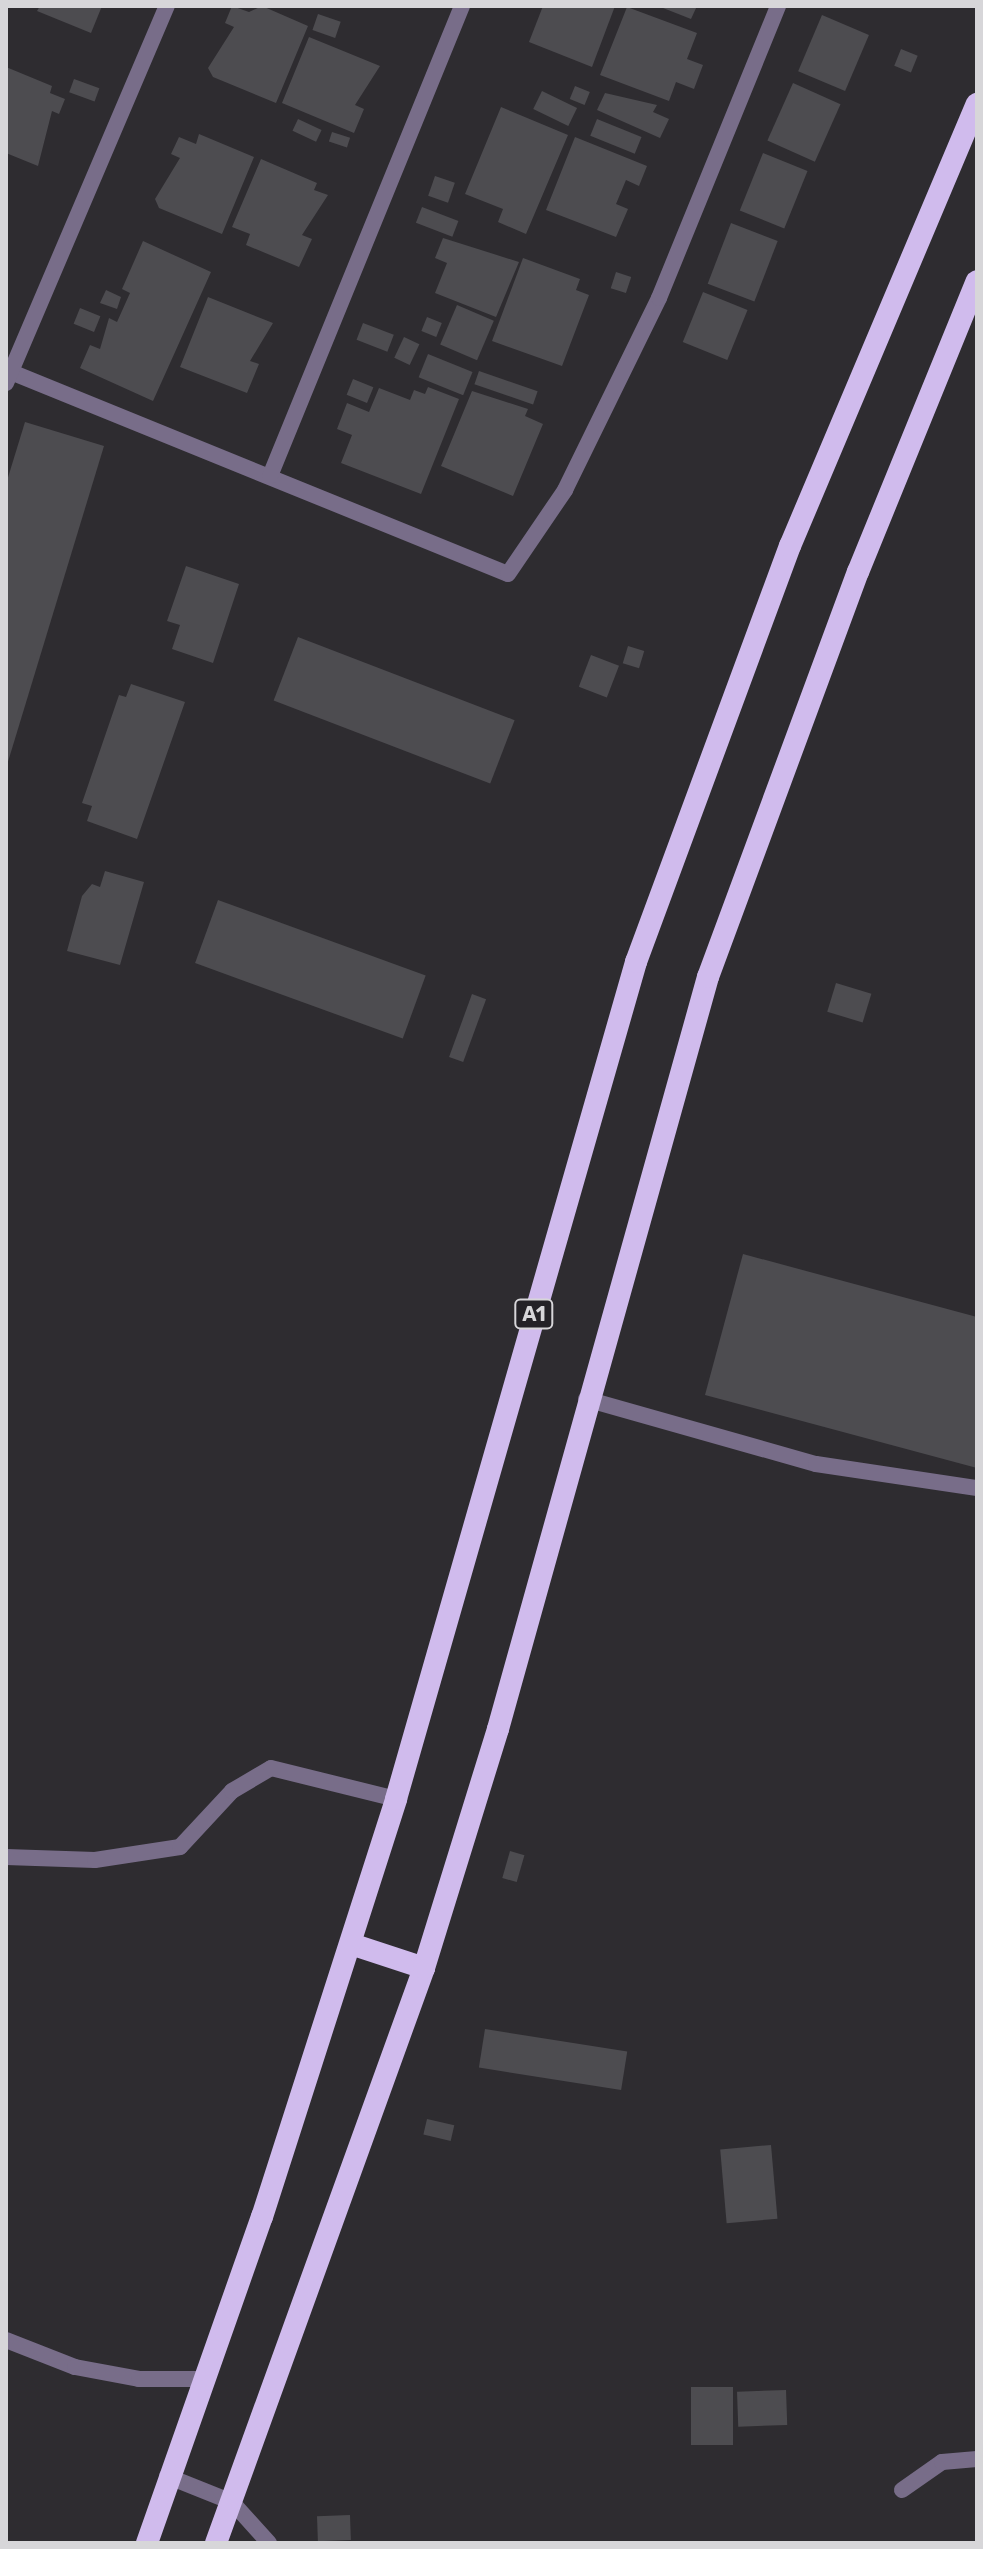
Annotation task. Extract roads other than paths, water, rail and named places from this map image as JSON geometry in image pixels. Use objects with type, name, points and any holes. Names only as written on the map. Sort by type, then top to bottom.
[{"type":"highway","name":"A1","points":[[147,2543],[167,2476],[351,1944],[396,1799],[636,962],[790,546],[977,104]]},
{"type":"highway","points":[[216,2543],[424,1968],[498,1729],[586,1399],[708,977],[858,572],[977,281]]},
{"type":"highway","points":[[351,1944],[424,1968]]},
{"type":"street","points":[[167,6],[9,377],[270,476],[500,572],[519,566],[659,298],[778,6]]},
{"type":"street","points":[[270,476],[462,6]]},
{"type":"street","points":[[586,1399],[816,1464],[977,1488]]},
{"type":"street","points":[[6,1857],[95,1860],[180,1847],[232,1791],[271,1768],[396,1799]]},
{"type":"street","points":[[6,2340],[100,2372],[202,2379]]},
{"type":"street","points":[[902,2490],[942,2462],[977,2459]]},
{"type":"street","points":[[167,2476],[232,2502],[269,2543]]}]
